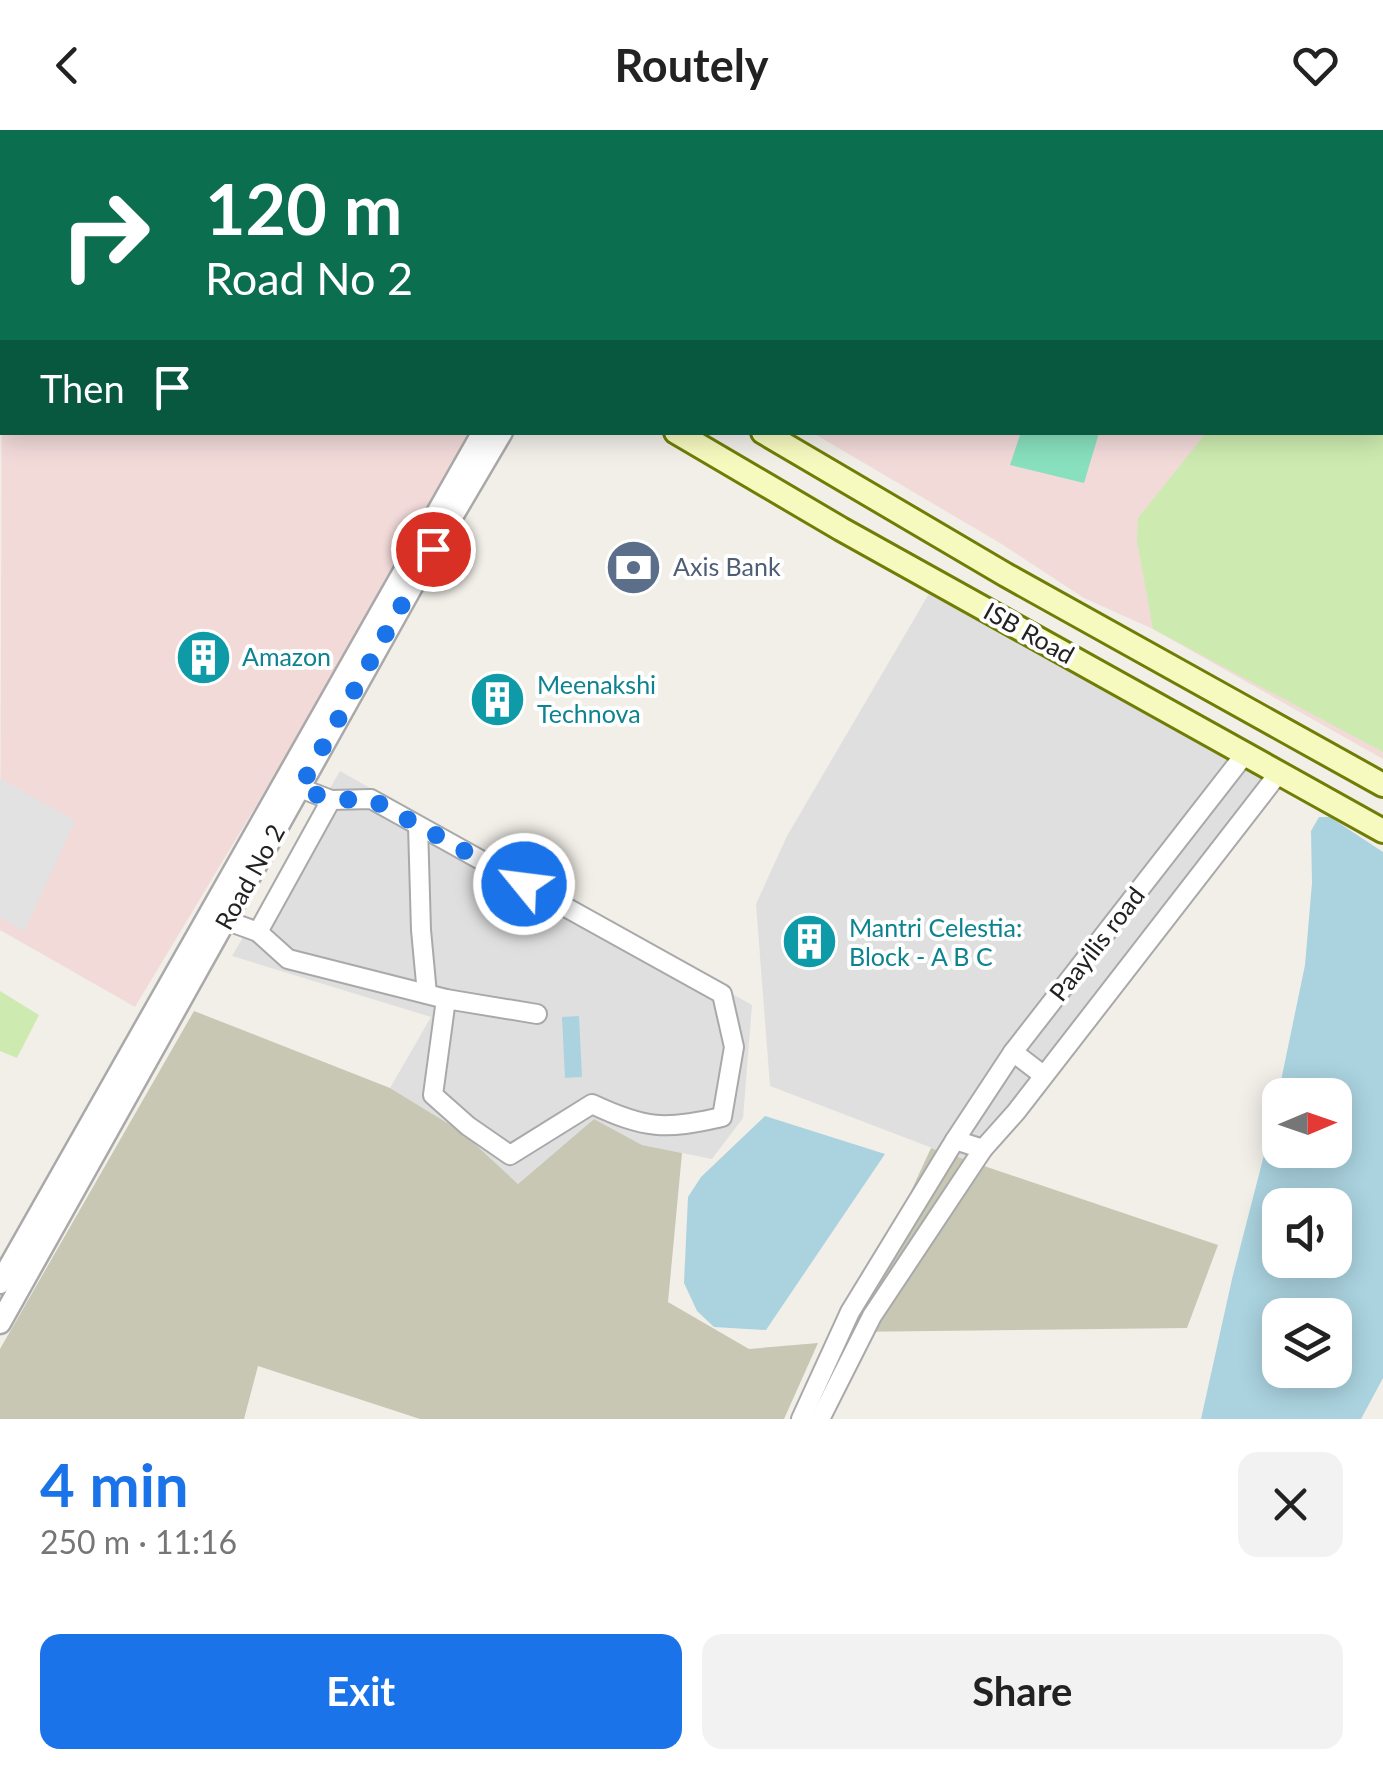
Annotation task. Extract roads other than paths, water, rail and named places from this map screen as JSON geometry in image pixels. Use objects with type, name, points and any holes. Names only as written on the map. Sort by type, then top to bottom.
[{"type":"main road","name":"ISB Road","points":[[681,435],[1383,831]]},
{"type":"main road","name":"ISB Road","points":[[768,435],[1006,575],[1383,784]]},
{"type":"street","name":"Road No 2","points":[[0,1283],[481,435]]},
{"type":"street","name":"Road No 2","points":[[0,1323],[500,435]]},
{"type":"street","name":"Paayilis road","points":[[801,1419],[850,1312],[1013,1052],[1245,754]]},
{"type":"street","name":"Paayilis road","points":[[820,1419],[872,1316],[983,1148],[1278,774]]},
{"type":"street","points":[[300,788],[330,800],[371,799],[722,994],[734,1047],[722,1118],[672,1128],[628,1121],[592,1104],[510,1155],[433,1095],[436,996],[421,930],[418,826]]},
{"type":"street","points":[[258,932],[330,800]]},
{"type":"street","points":[[226,920],[258,932],[288,959],[436,996],[538,1014]]},
{"type":"street","points":[[1013,1052],[1043,1075]]},
{"type":"street","points":[[956,1140],[983,1148]]},
{"type":"water","points":[[1319,817],[1330,817],[1383,852],[1383,1378],[1361,1419],[1201,1419],[1262,1163],[1262,1168],[1352,1168],[1352,1078],[1282,1078],[1305,965],[1312,883],[1311,831]]},
{"type":"water","points":[[579,1016],[582,1077],[565,1078],[562,1017]]},
{"type":"water","points":[[765,1116],[885,1154],[766,1330],[714,1327],[697,1311],[684,1283],[688,1197],[701,1177]]},
{"type":"place","name":"Axis Bank","points":[[634,567]]},
{"type":"place","name":"Amazon","points":[[203,657]]},
{"type":"place","name":"Meenakshi Technova","points":[[498,699]]},
{"type":"place","name":"Mantri Celestia: Block - A B C","points":[[810,942]]}]
